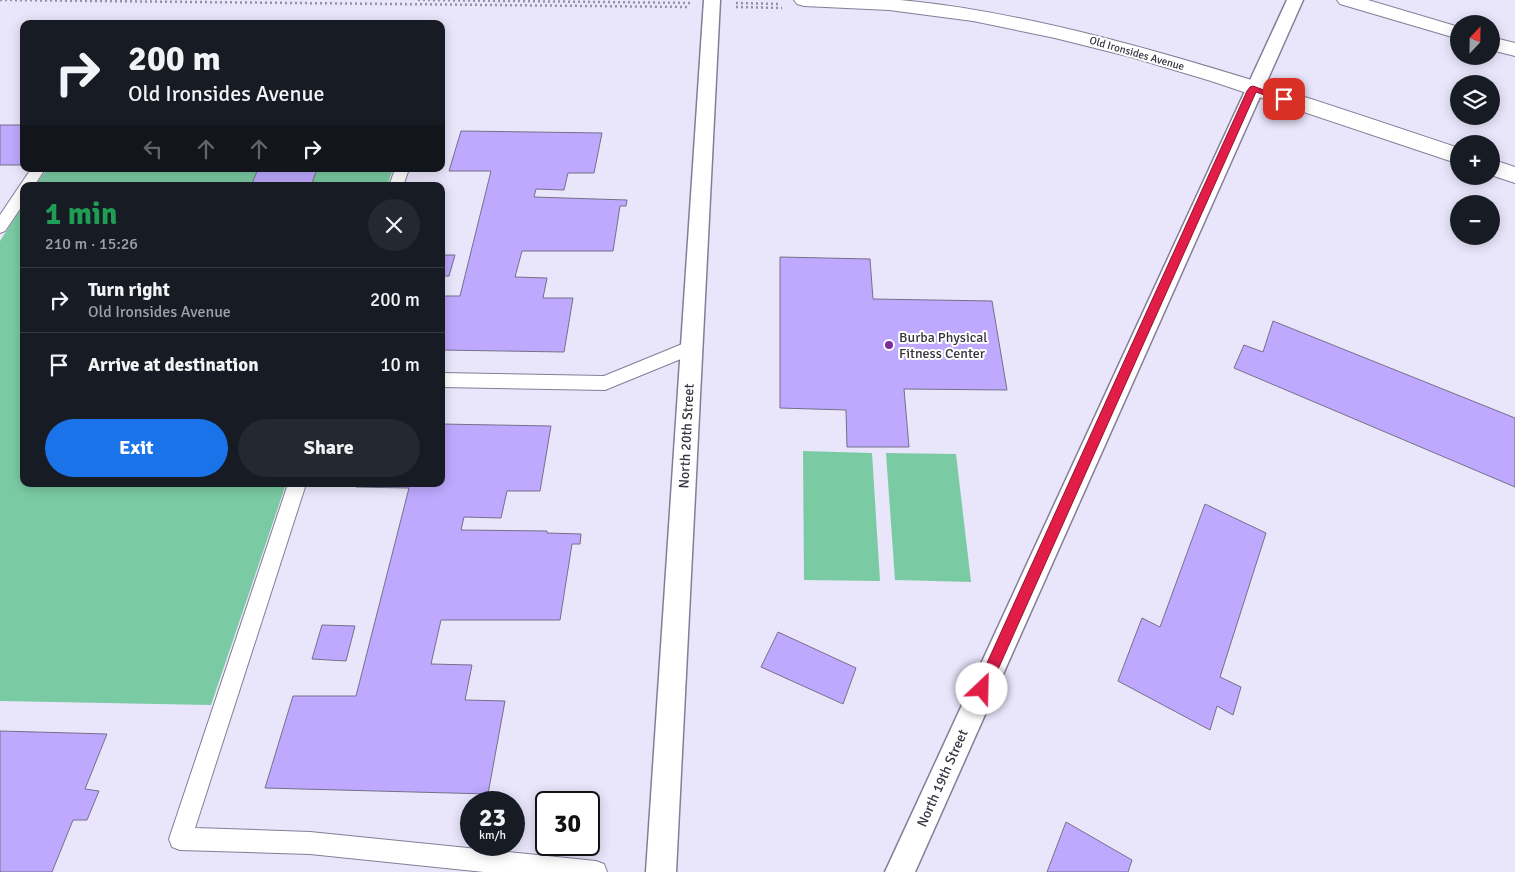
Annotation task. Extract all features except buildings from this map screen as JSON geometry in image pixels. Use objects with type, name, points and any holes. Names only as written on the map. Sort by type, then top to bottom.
[{"type":"street","name":"North 19th Street","points":[[900,872],[1294,0]]},
{"type":"street","points":[[1347,0],[1450,30]]},
{"type":"street","name":"North 20th Street","points":[[660,872],[712,3]]},
{"type":"street","name":"Old Ironsides Avenue","points":[[794,4],[890,4],[1007,20],[1102,43],[1253,89],[1450,153]]},
{"type":"street","points":[[1500,46],[1515,50]]},
{"type":"street","points":[[1500,170],[1515,174]]},
{"type":"street","points":[[0,227],[20,197]]},
{"type":"street","points":[[445,380],[605,383],[692,347]]},
{"type":"street","points":[[297,487],[180,839],[310,843],[596,872]]},
{"type":"path","points":[[0,0],[794,4]]},
{"type":"path","points":[[418,0],[794,4]]},
{"type":"green space","points":[[45,172],[392,172],[388,182],[38,182]]},
{"type":"green space","points":[[20,210],[20,487],[285,487],[211,705],[0,701],[0,241]]},
{"type":"green space","points":[[803,451],[872,453],[880,581],[804,580]]},
{"type":"green space","points":[[886,453],[956,454],[971,582],[895,580]]},
{"type":"place","name":"Burba Physical Fitness Center","points":[[889,345]]},
{"type":"route","points":[[982,689],[1253,89],[1284,99]]}]
